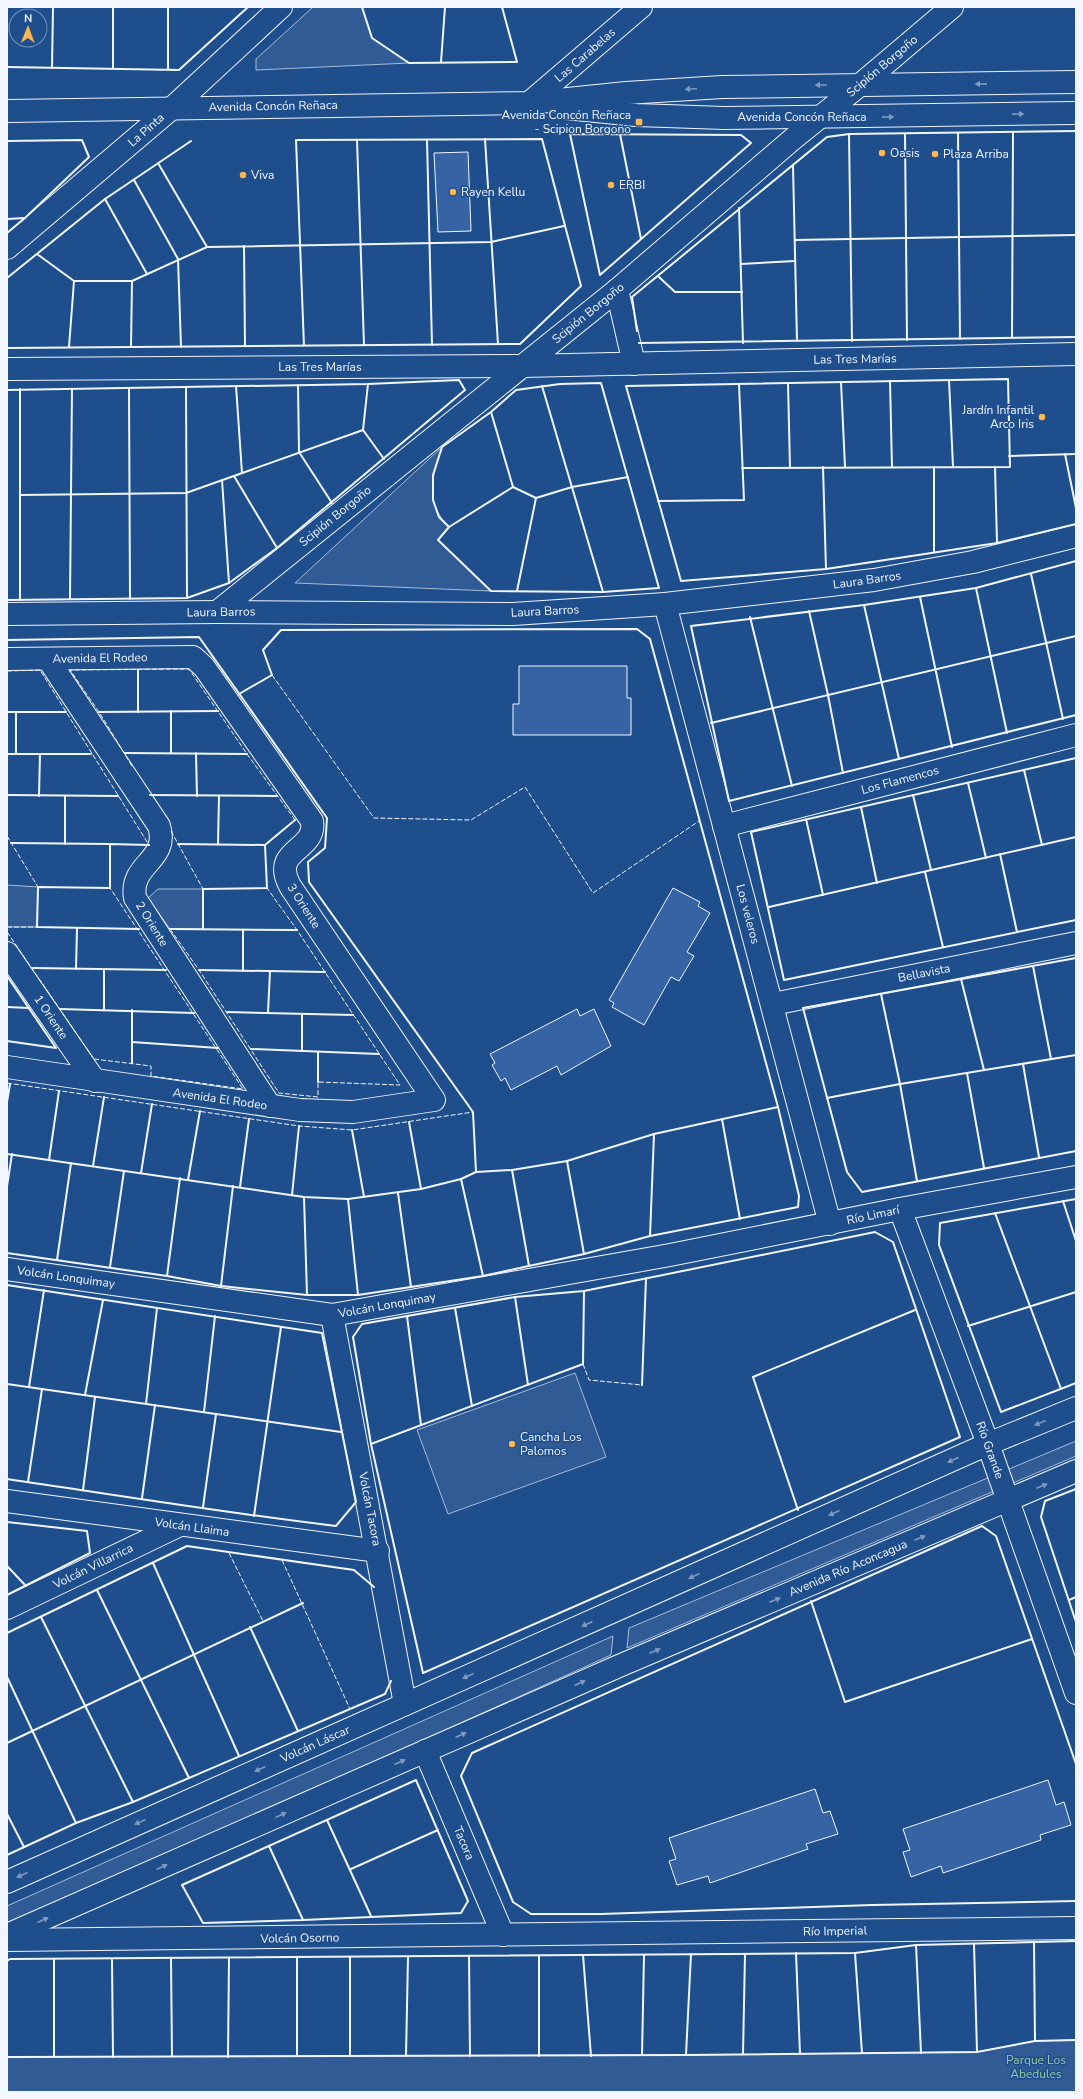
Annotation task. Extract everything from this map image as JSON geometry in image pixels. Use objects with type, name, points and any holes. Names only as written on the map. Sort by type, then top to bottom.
[{"type":"street","name":"La Pinta","points":[[7,248],[172,108],[281,7]]},
{"type":"street","name":"Las Carabelas","points":[[530,103],[640,7]]},
{"type":"street","name":"Scipión Borgoño","points":[[217,612],[617,290],[821,116],[952,7]]},
{"type":"street","name":"Avenida Concón Reñaca","points":[[10,109],[530,103],[626,93],[722,87],[1076,82]]},
{"type":"street","name":"Avenida Concón Reñaca","points":[[530,103],[636,116],[724,118],[1076,113]]},
{"type":"street","points":[[617,290],[634,364]]},
{"type":"street","name":"Las Tres Marías","points":[[7,369],[522,366],[1076,354]]},
{"type":"street","name":"Laura Barros","points":[[7,614],[217,612],[512,614],[665,604],[874,580],[973,562],[1076,536]]},
{"type":"street","name":"Los veleros","points":[[665,604],[773,1004],[830,1224]]},
{"type":"street","name":"Avenida El Rodeo","points":[[7,659],[192,657]]},
{"type":"street","name":"3 Oriente","points":[[192,657],[204,667],[312,821],[312,834],[309,839],[290,855],[286,862],[286,878],[434,1100]]},
{"type":"street","name":"2 Oriente","points":[[48,659],[159,826],[162,835],[158,852],[136,880],[134,889],[135,898],[270,1106]]},
{"type":"street","name":"Los Flamencos","points":[[724,826],[1076,734]]},
{"type":"street","name":"Bellavista","points":[[773,1004],[1076,943]]},
{"type":"street","name":"1 Oriente","points":[[7,953],[95,1081]]},
{"type":"street","name":"Avenida El Rodeo","points":[[7,1067],[270,1106],[324,1112],[353,1112],[434,1100]]},
{"type":"street","name":"Río Limarí","points":[[670,1255],[900,1209],[1076,1177]]},
{"type":"street","name":"Río Grande","points":[[900,1209],[988,1444],[1076,1692]]},
{"type":"street","name":"Volcán Lonquimay","points":[[7,1269],[332,1315],[670,1255]]},
{"type":"street","name":"Volcán Tacora","points":[[332,1315],[378,1551],[405,1704]]},
{"type":"street","points":[[988,1444],[1076,1408]]},
{"type":"street","name":"Volcán Láscar","points":[[7,1882],[988,1444]]},
{"type":"street","name":"Avenida Río Aconcagua","points":[[426,1751],[620,1666],[1076,1471]]},
{"type":"street","name":"Volcán Llaima","points":[[7,1501],[378,1551]]},
{"type":"street","name":"Volcán Villarrica","points":[[7,1608],[180,1525]]},
{"type":"street","points":[[7,1935],[426,1751]]},
{"type":"street","name":"Tacora","points":[[426,1751],[503,1935]]},
{"type":"street","name":"Río Imperial","points":[[593,1934],[1076,1928]]},
{"type":"street","name":"Volcán Osorno","points":[[7,1940],[593,1934]]},
{"type":"green space","points":[[313,7],[362,7],[372,38],[409,63],[256,70],[256,59]]},
{"type":"green space","points":[[442,447],[435,469],[432,489],[436,508],[441,518],[449,527],[438,540],[491,591],[295,583]]},
{"type":"green space","points":[[7,885],[38,887],[37,927],[7,927]]},
{"type":"green space","points":[[158,889],[203,889],[203,929],[170,929],[148,898]]},
{"type":"green space","name":"Cancha Los Palomos","points":[[575,1373],[606,1457],[448,1514],[417,1430]]},
{"type":"green space","points":[[1076,1441],[1076,1456],[627,1648],[629,1628]]},
{"type":"green space","points":[[613,1636],[611,1655],[357,1770],[7,1923],[7,1906]]},
{"type":"green space","name":"Parque Los Abedules","points":[[1076,2040],[1076,2092],[7,2092],[7,2057],[686,2055],[977,2052],[1035,2041]]},
{"type":"building","name":"Rayen Kellu","points":[[468,152],[471,231],[438,232],[434,153]]},
{"type":"building","points":[[519,666],[627,666],[627,698],[631,698],[631,735],[513,735],[513,704],[519,704]]},
{"type":"building","points":[[673,888],[700,902],[698,906],[710,913],[687,952],[694,956],[679,981],[671,977],[644,1025],[612,1007],[614,1003],[609,1000]]},
{"type":"building","points":[[577,1009],[580,1016],[594,1009],[611,1046],[561,1075],[557,1066],[511,1090],[505,1078],[501,1081],[492,1065],[495,1063],[490,1054]]},
{"type":"building","points":[[1048,1780],[1056,1805],[1064,1802],[1071,1825],[1040,1835],[1041,1840],[943,1873],[941,1866],[911,1877],[903,1852],[910,1850],[903,1829]]},
{"type":"building","points":[[815,1789],[823,1813],[830,1811],[838,1834],[806,1844],[808,1849],[710,1883],[708,1876],[677,1885],[669,1861],[676,1859],[669,1838]]},
{"type":"fence","points":[[132,766],[99,712],[70,670],[189,669],[247,754],[295,820]]},
{"type":"fence","points":[[7,671],[40,670],[149,845]]},
{"type":"fence","points":[[272,675],[374,818],[471,820],[525,787],[593,893],[699,821]]},
{"type":"fence","points":[[171,831],[203,889]]},
{"type":"fence","points":[[7,836],[38,887]]},
{"type":"fence","points":[[7,932],[94,1059],[151,1066],[151,1076],[243,1089],[110,888]]},
{"type":"fence","points":[[170,929],[199,970],[279,1093],[318,1097],[318,1082],[400,1085],[297,930],[267,888]]},
{"type":"fence","points":[[7,927],[37,927]]},
{"type":"fence","points":[[7,1083],[299,1126],[352,1130],[473,1112]]},
{"type":"fence","points":[[583,1364],[589,1380],[642,1385]]},
{"type":"fence","points":[[229,1553],[263,1621]]},
{"type":"fence","points":[[282,1560],[350,1709]]},
{"type":"wall","points":[[52,68],[53,7]]},
{"type":"wall","points":[[113,7],[113,68]]},
{"type":"wall","points":[[168,7],[168,69]]},
{"type":"wall","points":[[7,67],[179,70],[248,7]]},
{"type":"wall","points":[[362,7],[372,38],[409,63],[517,62],[502,7]]},
{"type":"wall","points":[[441,62],[445,7]]},
{"type":"wall","points":[[637,331],[632,297],[827,137],[849,134],[1076,131]]},
{"type":"wall","points":[[1012,338],[1013,132]]},
{"type":"wall","points":[[958,133],[960,339]]},
{"type":"wall","points":[[570,134],[741,135],[751,143],[600,275],[570,134]]},
{"type":"wall","points":[[620,134],[641,239]]},
{"type":"wall","points":[[849,134],[852,341]]},
{"type":"wall","points":[[905,134],[907,340]]},
{"type":"wall","points":[[485,139],[498,344]]},
{"type":"wall","points":[[7,348],[264,345],[328,345],[520,344],[581,286],[542,139],[296,140],[304,346]]},
{"type":"wall","points":[[7,141],[82,140],[89,157],[25,218],[7,233]]},
{"type":"wall","points":[[357,140],[364,345]]},
{"type":"wall","points":[[427,140],[432,345]]},
{"type":"wall","points":[[7,278],[105,199],[191,141]]},
{"type":"wall","points":[[158,163],[207,247]]},
{"type":"wall","points":[[793,166],[797,341]]},
{"type":"wall","points":[[134,180],[178,259],[181,347]]},
{"type":"wall","points":[[105,199],[147,274]]},
{"type":"wall","points":[[739,208],[743,343]]},
{"type":"wall","points":[[7,219],[25,218]]},
{"type":"wall","points":[[74,281],[132,281],[207,247],[491,242],[564,226]]},
{"type":"wall","points":[[795,240],[1076,235]]},
{"type":"wall","points":[[244,246],[245,346]]},
{"type":"wall","points":[[37,254],[74,281],[69,347]]},
{"type":"wall","points":[[741,264],[795,261]]},
{"type":"wall","points":[[659,277],[675,292],[742,292]]},
{"type":"wall","points":[[131,347],[132,281]]},
{"type":"wall","points":[[639,343],[1076,337]]},
{"type":"wall","points":[[742,468],[1010,467],[1008,379],[626,386],[681,581],[826,569],[997,543],[1076,524]]},
{"type":"wall","points":[[7,390],[368,384],[459,380],[465,390],[277,548],[229,583],[187,598],[7,600]]},
{"type":"wall","points":[[949,380],[953,467]]},
{"type":"wall","points":[[890,381],[892,467]]},
{"type":"wall","points":[[841,382],[845,467]]},
{"type":"wall","points":[[601,383],[659,588],[603,592],[491,591],[438,540],[449,527],[439,517],[433,500],[433,475],[442,447],[491,412],[516,390],[560,384],[601,383]]},
{"type":"wall","points":[[788,383],[790,468]]},
{"type":"wall","points":[[368,384],[363,430],[384,459]]},
{"type":"wall","points":[[658,501],[744,500],[739,384]]},
{"type":"wall","points":[[298,385],[299,452],[332,503]]},
{"type":"wall","points":[[236,386],[242,473]]},
{"type":"wall","points":[[542,386],[603,592]]},
{"type":"wall","points":[[186,387],[187,598]]},
{"type":"wall","points":[[129,388],[130,599]]},
{"type":"wall","points":[[20,389],[20,600]]},
{"type":"wall","points":[[70,599],[72,389]]},
{"type":"wall","points":[[491,412],[513,487],[536,498],[572,487],[628,477]]},
{"type":"wall","points":[[20,495],[186,493],[363,430]]},
{"type":"wall","points":[[1065,454],[1076,508]]},
{"type":"wall","points":[[1009,456],[1076,454]]},
{"type":"wall","points":[[823,467],[826,569]]},
{"type":"wall","points":[[934,467],[934,552]]},
{"type":"wall","points":[[995,467],[997,543]]},
{"type":"wall","points":[[234,476],[277,548]]},
{"type":"wall","points":[[222,480],[229,583]]},
{"type":"wall","points":[[449,527],[513,487]]},
{"type":"wall","points":[[517,591],[536,498]]},
{"type":"wall","points":[[1076,561],[976,588],[864,605],[691,626],[729,801],[1076,715]]},
{"type":"wall","points":[[1031,574],[1063,719]]},
{"type":"wall","points":[[976,588],[1007,733]]},
{"type":"wall","points":[[920,597],[952,747]]},
{"type":"wall","points":[[864,605],[899,759]]},
{"type":"wall","points":[[809,611],[828,695],[843,773]]},
{"type":"wall","points":[[750,617],[792,786]]},
{"type":"wall","points":[[7,1253],[167,1276],[221,1286],[307,1295],[358,1295],[483,1276],[584,1254],[650,1236],[798,1207],[799,1196],[778,1107],[650,639],[637,629],[281,630],[263,650],[272,675],[239,694]]},
{"type":"wall","points":[[711,723],[1076,636]]},
{"type":"wall","points":[[7,640],[199,637],[327,818],[325,848],[308,862],[309,882],[473,1112],[476,1172]]},
{"type":"wall","points":[[138,670],[138,712]]},
{"type":"wall","points":[[171,711],[171,753]]},
{"type":"wall","points":[[99,712],[218,711]]},
{"type":"wall","points":[[7,712],[66,712]]},
{"type":"wall","points":[[16,712],[16,754]]},
{"type":"wall","points":[[125,753],[247,754]]},
{"type":"wall","points":[[196,753],[197,796]]},
{"type":"wall","points":[[7,754],[91,754]]},
{"type":"wall","points":[[39,796],[40,754]]},
{"type":"wall","points":[[1076,758],[751,832],[784,980],[1076,920]]},
{"type":"wall","points":[[1024,770],[1042,845]]},
{"type":"wall","points":[[968,783],[986,858]]},
{"type":"wall","points":[[7,795],[118,796]]},
{"type":"wall","points":[[150,795],[277,796]]},
{"type":"wall","points":[[913,795],[931,870]]},
{"type":"wall","points":[[65,796],[65,844]]},
{"type":"wall","points":[[218,844],[219,796]]},
{"type":"wall","points":[[861,807],[877,883]]},
{"type":"wall","points":[[806,819],[823,895]]},
{"type":"wall","points":[[178,844],[265,845],[295,820]]},
{"type":"wall","points":[[769,907],[1076,837]]},
{"type":"wall","points":[[11,843],[110,844]]},
{"type":"wall","points":[[139,929],[37,927],[38,887],[110,888],[110,844],[149,845]]},
{"type":"wall","points":[[203,929],[203,889],[267,888],[265,845]]},
{"type":"wall","points":[[1000,854],[1017,932]]},
{"type":"wall","points":[[925,872],[943,947]]},
{"type":"wall","points":[[76,969],[77,928]]},
{"type":"wall","points":[[170,929],[297,930]]},
{"type":"wall","points":[[243,930],[243,971]]},
{"type":"wall","points":[[1076,958],[803,1008],[847,1172],[862,1192],[1076,1151]]},
{"type":"wall","points":[[1033,966],[1051,1059]]},
{"type":"wall","points":[[33,968],[166,970]]},
{"type":"wall","points":[[104,969],[104,1010]]},
{"type":"wall","points":[[199,970],[325,972]]},
{"type":"wall","points":[[268,1013],[270,971]]},
{"type":"wall","points":[[7,976],[56,1048],[7,1041]]},
{"type":"wall","points":[[961,979],[984,1070]]},
{"type":"wall","points":[[881,994],[900,1084],[917,1181]]},
{"type":"wall","points":[[7,1007],[29,1008]]},
{"type":"wall","points":[[60,1009],[194,1013]]},
{"type":"wall","points":[[132,1010],[132,1063]]},
{"type":"wall","points":[[227,1012],[353,1015]]},
{"type":"wall","points":[[302,1014],[302,1051]]},
{"type":"wall","points":[[132,1042],[218,1048]]},
{"type":"wall","points":[[251,1049],[379,1054]]},
{"type":"wall","points":[[318,1052],[318,1082]]},
{"type":"wall","points":[[827,1098],[900,1084],[1076,1055]]},
{"type":"wall","points":[[1023,1064],[1039,1157]]},
{"type":"wall","points":[[967,1073],[984,1168]]},
{"type":"wall","points":[[7,1102],[10,1084]]},
{"type":"wall","points":[[49,1160],[59,1091]]},
{"type":"wall","points":[[93,1166],[104,1097]]},
{"type":"wall","points":[[141,1173],[152,1104]]},
{"type":"wall","points":[[7,1154],[304,1197],[348,1199],[421,1189],[461,1179],[476,1172],[512,1170],[567,1161],[654,1134],[778,1107]]},
{"type":"wall","points":[[188,1180],[200,1111]]},
{"type":"wall","points":[[240,1187],[249,1119]]},
{"type":"wall","points":[[722,1119],[740,1219]]},
{"type":"wall","points":[[409,1122],[421,1189]]},
{"type":"wall","points":[[292,1195],[299,1126]]},
{"type":"wall","points":[[352,1130],[364,1197]]},
{"type":"wall","points":[[650,1236],[654,1134]]},
{"type":"wall","points":[[7,1186],[12,1154]]},
{"type":"wall","points":[[567,1161],[584,1254]]},
{"type":"wall","points":[[57,1260],[71,1163]]},
{"type":"wall","points":[[512,1170],[529,1266]]},
{"type":"wall","points":[[110,1267],[124,1171]]},
{"type":"wall","points":[[167,1276],[180,1178]]},
{"type":"wall","points":[[461,1179],[483,1276]]},
{"type":"wall","points":[[221,1286],[233,1186]]},
{"type":"wall","points":[[398,1193],[411,1287]]},
{"type":"wall","points":[[304,1197],[307,1295]]},
{"type":"wall","points":[[348,1199],[358,1295]]},
{"type":"wall","points":[[1076,1199],[940,1223],[939,1245],[1001,1412],[1076,1383]]},
{"type":"wall","points":[[1063,1201],[1076,1241]]},
{"type":"wall","points":[[995,1213],[1061,1389]]},
{"type":"wall","points":[[875,1232],[893,1242],[960,1437],[423,1673],[371,1444],[353,1337],[362,1324],[515,1297],[584,1291],[875,1232]]},
{"type":"wall","points":[[642,1385],[646,1278]]},
{"type":"wall","points":[[7,1285],[322,1333],[356,1502],[336,1526],[212,1510],[7,1479]]},
{"type":"wall","points":[[29,1387],[44,1290]]},
{"type":"wall","points":[[371,1444],[583,1364],[584,1291]]},
{"type":"wall","points":[[968,1326],[1076,1292]]},
{"type":"wall","points":[[515,1297],[528,1385]]},
{"type":"wall","points":[[85,1395],[103,1300]]},
{"type":"wall","points":[[146,1404],[157,1308]]},
{"type":"wall","points":[[455,1308],[472,1406]]},
{"type":"wall","points":[[798,1510],[753,1377],[915,1310]]},
{"type":"wall","points":[[204,1412],[215,1316]]},
{"type":"wall","points":[[407,1316],[421,1425]]},
{"type":"wall","points":[[254,1516],[281,1327]]},
{"type":"wall","points":[[7,1384],[341,1432]]},
{"type":"wall","points":[[28,1482],[42,1389]]},
{"type":"wall","points":[[83,1490],[95,1397]]},
{"type":"wall","points":[[142,1498],[155,1405]]},
{"type":"wall","points":[[203,1507],[216,1414]]},
{"type":"wall","points":[[1076,1489],[1045,1501],[1041,1517],[1076,1622]]},
{"type":"wall","points":[[7,1522],[87,1531],[90,1553],[7,1595]]},
{"type":"wall","points":[[1076,1764],[996,1536],[982,1526],[472,1753],[461,1776],[513,1902],[531,1914],[601,1914],[872,1905],[1076,1901]]},
{"type":"wall","points":[[7,1633],[187,1546],[354,1570],[374,1587]]},
{"type":"wall","points":[[153,1563],[239,1756]]},
{"type":"wall","points":[[7,1566],[26,1586]]},
{"type":"wall","points":[[97,1590],[189,1778]]},
{"type":"wall","points":[[1069,1600],[1076,1597]]},
{"type":"wall","points":[[811,1601],[845,1702],[1032,1639]]},
{"type":"wall","points":[[7,1743],[303,1603]]},
{"type":"wall","points":[[41,1617],[133,1802]]},
{"type":"wall","points":[[250,1627],[298,1731]]},
{"type":"wall","points":[[7,1677],[76,1823]]},
{"type":"wall","points":[[7,1855],[76,1823],[133,1802],[385,1694],[391,1681]]},
{"type":"wall","points":[[269,1846],[303,1920],[203,1923],[182,1885],[416,1780],[468,1901],[461,1913],[303,1920],[269,1846]]},
{"type":"wall","points":[[7,1814],[24,1847]]},
{"type":"wall","points":[[327,1820],[371,1916]]},
{"type":"wall","points":[[351,1869],[438,1830]]},
{"type":"wall","points":[[7,1961],[10,1959],[855,1953],[916,1945],[1076,1941]]},
{"type":"wall","points":[[1034,1942],[1035,2041]]},
{"type":"wall","points":[[974,1944],[977,2052]]},
{"type":"wall","points":[[916,1945],[921,2053]]},
{"type":"wall","points":[[796,1953],[800,2054]]},
{"type":"wall","points":[[855,1953],[862,2053]]},
{"type":"wall","points":[[686,2055],[691,1954]]},
{"type":"wall","points":[[743,2054],[745,1954]]},
{"type":"wall","points":[[539,1955],[539,2056]]},
{"type":"wall","points":[[583,1955],[591,2056]]},
{"type":"wall","points":[[642,2055],[644,1955]]},
{"type":"wall","points":[[469,1956],[470,2056]]},
{"type":"wall","points":[[350,1957],[350,2056]]},
{"type":"wall","points":[[406,2056],[408,1957]]},
{"type":"wall","points":[[228,2057],[229,1958]]},
{"type":"wall","points":[[297,1958],[297,2056]]},
{"type":"wall","points":[[171,1959],[172,2056]]},
{"type":"wall","points":[[54,1960],[54,2057]]},
{"type":"wall","points":[[112,1960],[113,2057]]},
{"type":"wall","points":[[7,2057],[686,2055],[977,2052],[1035,2041],[1076,2040]]},
{"type":"place","name":"Avenida Concón Reñaca - Scipion Borgoño","points":[[639,122]]},
{"type":"place","name":"Oasis","points":[[882,153]]},
{"type":"place","name":"Plaza Arriba","points":[[935,154]]},
{"type":"place","name":"Viva","points":[[243,175]]},
{"type":"place","name":"ERBI","points":[[611,185]]},
{"type":"place","name":"Rayen Kellu","points":[[453,192]]},
{"type":"place","name":"Jardín Infantil Arco Iris","points":[[1042,417]]},
{"type":"place","name":"Cancha Los Palomos","points":[[512,1444]]}]
